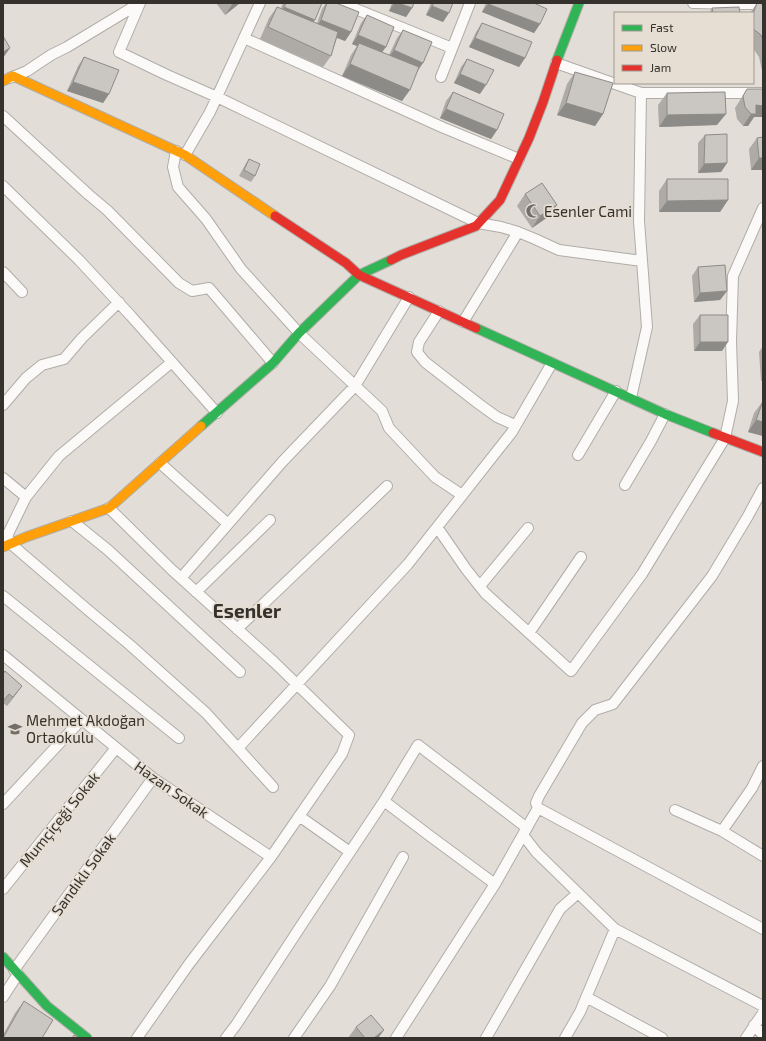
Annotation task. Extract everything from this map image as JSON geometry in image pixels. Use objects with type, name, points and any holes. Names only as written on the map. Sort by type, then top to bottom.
[{"type":"street","points":[[3,81],[27,71],[51,55],[140,3]]},
{"type":"street","points":[[260,3],[210,112],[172,167],[178,188],[206,220],[241,269],[299,333],[382,411],[389,428],[435,477],[462,495]]},
{"type":"street","points":[[341,3],[452,48]]},
{"type":"street","points":[[441,77],[470,3]]},
{"type":"street","points":[[7,546],[26,537],[109,508],[274,363],[299,333],[359,274],[400,255],[476,226],[500,200],[532,131],[579,3]]},
{"type":"street","points":[[694,3],[763,4]]},
{"type":"street","points":[[244,38],[444,128],[519,159]]},
{"type":"street","points":[[119,52],[217,97],[478,223],[518,232],[535,238],[558,250],[642,261]]},
{"type":"street","points":[[556,63],[614,83]]},
{"type":"street","points":[[13,76],[181,153],[346,263],[359,274],[665,414],[763,452]]},
{"type":"street","points":[[616,84],[641,93],[763,93]]},
{"type":"street","points":[[631,398],[647,327],[639,221],[641,93]]},
{"type":"street","points":[[3,116],[107,210],[179,282],[192,291],[209,288],[274,363]]},
{"type":"street","points":[[3,186],[79,260],[119,302],[217,413]]},
{"type":"street","points":[[437,527],[466,569],[485,593],[571,671],[642,574],[725,438],[733,401],[731,341],[733,276],[763,208]]},
{"type":"street","points":[[463,322],[518,232]]},
{"type":"street","points":[[3,273],[22,292]]},
{"type":"street","points":[[181,578],[283,461],[355,386],[408,297]]},
{"type":"street","points":[[3,405],[26,378],[42,365],[64,359],[82,338],[119,302]]},
{"type":"street","points":[[439,311],[419,342],[417,352],[425,362],[479,404],[497,416],[515,425]]},
{"type":"street","points":[[7,546],[7,536],[26,497],[59,456],[172,362]]},
{"type":"street","points":[[238,748],[408,564],[512,432],[552,363]]},
{"type":"street","points":[[578,455],[616,391]]},
{"type":"street","points":[[625,486],[665,414]]},
{"type":"street","points":[[160,464],[228,524]]},
{"type":"street","points":[[3,478],[26,497]]},
{"type":"street","points":[[237,629],[387,486]]},
{"type":"street","points":[[763,488],[712,576],[613,704],[595,710],[582,723],[536,803],[538,808],[763,929]]},
{"type":"street","points":[[109,508],[196,592],[298,684],[349,735],[342,754],[271,857],[189,964],[137,1038]]},
{"type":"street","points":[[196,592],[270,520]]},
{"type":"street","points":[[72,521],[108,550],[240,672]]},
{"type":"street","points":[[480,586],[528,528]]},
{"type":"street","points":[[7,546],[130,645],[206,713],[272,787]]},
{"type":"street","points":[[529,633],[581,557]]},
{"type":"street","points":[[3,596],[179,738]]},
{"type":"street","name":"Hazan Sokak","points":[[3,655],[153,778],[271,857]]},
{"type":"street","points":[[3,804],[81,720]]},
{"type":"street","points":[[226,1038],[384,801],[418,745],[525,832],[537,853],[615,929],[763,1006]]},
{"type":"street","name":"Mumçiçeği Sokak","points":[[3,889],[116,748]]},
{"type":"street","points":[[722,832],[752,788],[763,766]]},
{"type":"street","name":"Sandıklı Sokak","points":[[3,997],[16,972],[153,778]]},
{"type":"street","points":[[384,801],[495,884]]},
{"type":"street","points":[[396,1038],[495,884],[538,808]]},
{"type":"street","points":[[675,810],[722,832],[763,856]]},
{"type":"street","points":[[299,816],[350,852]]},
{"type":"street","points":[[294,1038],[330,986],[403,857]]},
{"type":"street","points":[[486,1038],[560,909],[578,893]]},
{"type":"street","points":[[565,1038],[580,1012],[615,929]]},
{"type":"street","points":[[3,957],[47,1006],[87,1038]]},
{"type":"street","points":[[586,997],[662,1038]]},
{"type":"street","points":[[746,1038],[763,1013]]},
{"type":"street","points":[[754,1025],[763,1035]]},
{"type":"building","points":[[286,3],[322,3],[315,20],[284,7]]},
{"type":"building","points":[[327,3],[336,3],[359,12],[351,32],[321,20]]},
{"type":"building","points":[[398,3],[414,3],[412,8]]},
{"type":"building","points":[[434,3],[453,3],[449,13],[432,6]]},
{"type":"building","points":[[488,3],[534,3],[547,9],[540,24]]},
{"type":"building","points":[[757,3],[763,5],[763,39],[760,34],[754,30],[754,12]]},
{"type":"building","points":[[277,7],[338,32],[331,56],[268,27]]},
{"type":"building","points":[[739,7],[740,12],[713,12],[712,8]]},
{"type":"building","points":[[367,15],[394,27],[386,47],[358,35]]},
{"type":"building","points":[[482,23],[532,42],[525,58],[475,38]]},
{"type":"building","points":[[403,30],[432,42],[423,63],[394,50]]},
{"type":"building","points":[[3,36],[10,48],[3,52]]},
{"type":"building","points":[[359,43],[419,67],[410,90],[350,64]]},
{"type":"building","points":[[84,57],[119,70],[109,94],[73,82]]},
{"type":"building","points":[[467,59],[494,70],[486,85],[460,74]]},
{"type":"building","points":[[575,72],[613,83],[603,114],[566,103]]},
{"type":"building","points":[[747,89],[763,89],[763,106],[756,105],[756,114],[751,114],[745,107],[743,96]]},
{"type":"building","points":[[453,92],[504,114],[497,130],[446,109]]},
{"type":"building","points":[[725,92],[726,114],[667,115],[667,93]]},
{"type":"building","points":[[727,134],[727,163],[704,164],[705,135]]},
{"type":"building","points":[[763,137],[763,158],[759,158],[757,138]]},
{"type":"building","points":[[249,159],[260,164],[255,176],[244,170]]},
{"type":"building","points":[[667,179],[728,179],[728,200],[667,201]]},
{"type":"building","points":[[542,183],[557,205],[540,216],[525,194]]},
{"type":"building","points":[[725,265],[727,291],[700,293],[698,267]]},
{"type":"building","points":[[700,315],[728,315],[728,342],[700,342]]},
{"type":"building","points":[[763,401],[763,422],[756,420]]},
{"type":"building","points":[[5,671],[22,686],[13,697],[9,694],[3,701],[3,674]]},
{"type":"building","points":[[24,1001],[53,1020],[42,1038],[3,1038]]},
{"type":"building","points":[[371,1015],[384,1030],[374,1038],[365,1038],[356,1027]]},
{"type":"building","points":[[74,1035],[80,1038],[72,1038]]},
{"type":"traffic: fast","points":[[557,60],[579,3]]},
{"type":"traffic: fast","points":[[201,426],[273,363],[299,333],[359,275],[391,260]]},
{"type":"traffic: fast","points":[[476,328],[665,414],[713,433]]},
{"type":"traffic: fast","points":[[3,957],[47,1006],[87,1038]]},
{"type":"traffic: slow","points":[[3,81],[13,76],[185,155],[275,216]]},
{"type":"traffic: slow","points":[[3,547],[26,537],[109,508],[201,426]]},
{"type":"traffic: jam","points":[[391,260],[476,226],[500,200],[529,138],[557,60]]},
{"type":"traffic: jam","points":[[275,216],[346,263],[359,275],[476,328]]},
{"type":"traffic: jam","points":[[713,433],[763,452]]},
{"type":"place","name":"Esenler Cami","points":[[533,211]]},
{"type":"place","name":"Mehmet Akdoğan Ortaokulu","points":[[15,729]]},
{"type":"district","name":"Esenler","points":[[247,610]]}]
